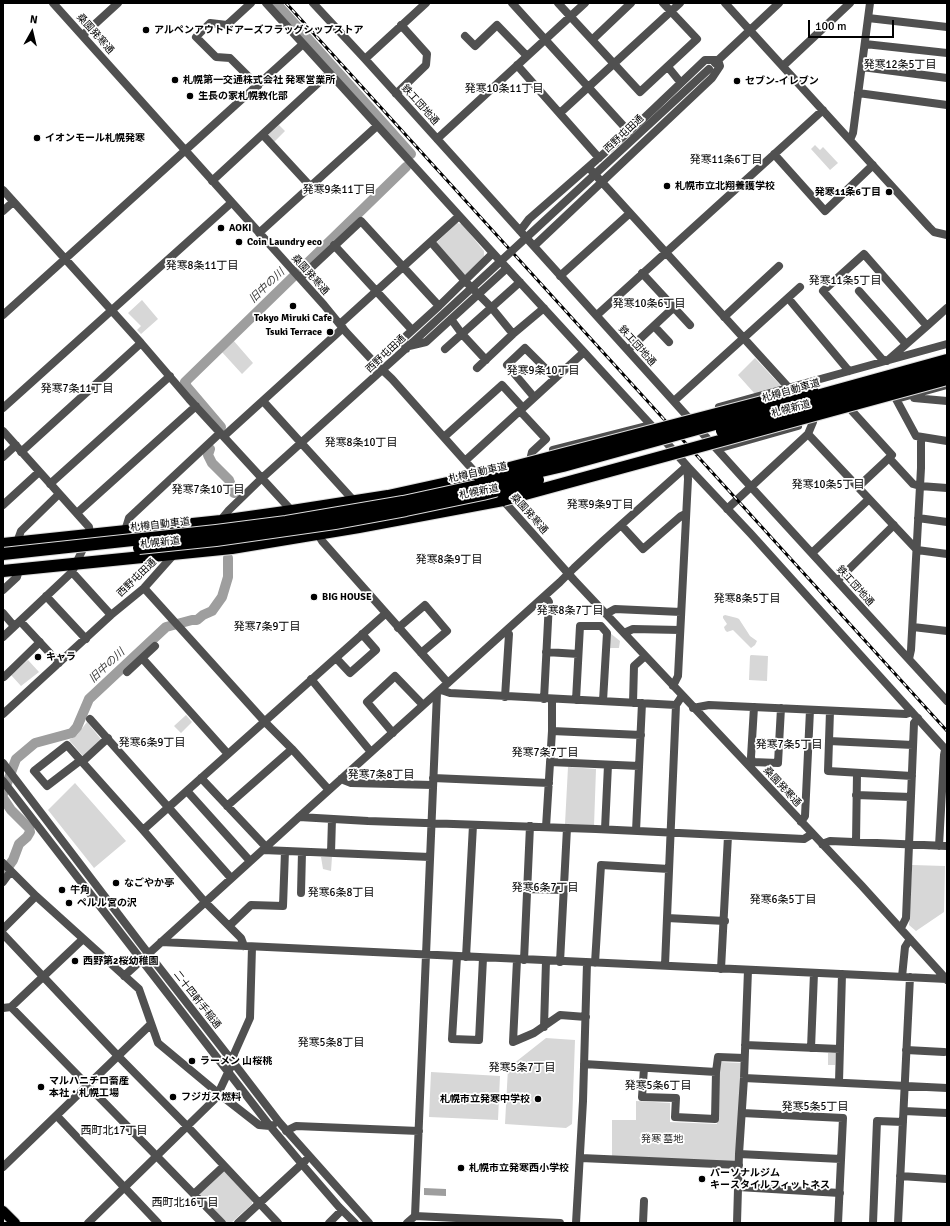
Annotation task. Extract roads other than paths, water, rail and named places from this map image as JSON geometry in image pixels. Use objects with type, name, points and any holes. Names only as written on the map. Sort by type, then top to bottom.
[{"type":"highway","name":"札幌新道","points":[[3,544],[221,521],[388,496],[479,476],[947,353]]},
{"type":"highway","name":"札樽自動車道","points":[[3,554],[232,529],[327,516],[403,502],[563,466],[947,360]]},
{"type":"highway","name":"札樽自動車道","points":[[3,562],[224,539],[335,523],[406,510],[483,494],[564,474],[947,370]]},
{"type":"highway","name":"札幌新道","points":[[3,571],[74,568],[175,553],[232,548],[318,534],[503,500],[947,379]]},
{"type":"main road","points":[[3,1210],[15,1223]]},
{"type":"street","name":"桑園発寒通","points":[[53,3],[372,360],[503,500],[568,574],[693,708],[750,764],[801,822],[947,979]]},
{"type":"street","points":[[83,35],[118,3]]},
{"type":"street","points":[[251,3],[227,25],[210,23],[196,36],[216,57],[230,58],[258,86]]},
{"type":"street","points":[[266,3],[459,216],[651,424],[687,466],[915,715],[946,751],[944,755],[943,846],[830,841],[822,844]]},
{"type":"street","name":"鉄工団地通","points":[[313,3],[366,59],[560,276],[947,701]]},
{"type":"street","points":[[366,59],[426,3]]},
{"type":"street","points":[[512,3],[629,132]]},
{"type":"street","points":[[558,3],[640,92],[697,39],[663,3]]},
{"type":"street","points":[[437,139],[585,3]]},
{"type":"street","points":[[592,40],[631,3]]},
{"type":"street","points":[[560,113],[680,3]]},
{"type":"street","points":[[725,3],[929,228],[934,232],[947,235]]},
{"type":"street","name":"西野屯田通","points":[[3,714],[86,638],[144,588],[175,553],[221,521],[229,510],[262,478],[383,370],[780,3]]},
{"type":"street","points":[[783,66],[850,3]]},
{"type":"street","points":[[850,140],[853,133],[870,3]]},
{"type":"street","points":[[868,18],[947,27]]},
{"type":"street","points":[[465,36],[475,46],[497,25],[527,56]]},
{"type":"street","points":[[396,94],[426,65],[427,54],[401,26]]},
{"type":"street","points":[[3,315],[303,44]]},
{"type":"street","points":[[865,44],[947,53]]},
{"type":"street","points":[[520,231],[529,219],[629,132],[705,60],[718,60],[720,66],[712,78],[534,246]]},
{"type":"street","points":[[517,65],[599,158]]},
{"type":"street","points":[[668,67],[682,83]]},
{"type":"street","points":[[862,67],[947,78]]},
{"type":"street","points":[[212,181],[329,73]]},
{"type":"street","points":[[858,94],[947,105]]},
{"type":"street","points":[[597,315],[823,110]]},
{"type":"street","points":[[259,233],[377,126]]},
{"type":"street","points":[[263,135],[311,186]]},
{"type":"street","points":[[774,154],[825,210],[873,165]]},
{"type":"street","points":[[589,167],[789,388]]},
{"type":"street","points":[[3,190],[292,511]]},
{"type":"street","points":[[3,211],[13,202]]},
{"type":"street","points":[[3,408],[232,203]]},
{"type":"street","points":[[560,276],[630,213]]},
{"type":"street","points":[[125,531],[129,518],[222,434],[263,401],[376,292],[459,216]]},
{"type":"street","points":[[297,275],[334,246],[360,221],[439,306]]},
{"type":"street","points":[[431,242],[465,281],[491,307],[513,334]]},
{"type":"street","points":[[334,246],[412,330]]},
{"type":"street","points":[[493,253],[403,339],[409,346],[426,342],[507,268]]},
{"type":"street","points":[[887,361],[882,360],[823,291],[864,254],[927,326]]},
{"type":"street","points":[[724,317],[779,266]]},
{"type":"street","points":[[642,273],[690,325]]},
{"type":"street","points":[[445,349],[520,282]]},
{"type":"street","points":[[674,401],[800,287]]},
{"type":"street","points":[[859,291],[903,346],[906,356]]},
{"type":"street","points":[[788,298],[849,371]]},
{"type":"street","points":[[477,368],[513,334],[544,308]]},
{"type":"street","points":[[628,350],[673,308]]},
{"type":"street","points":[[887,361],[947,308]]},
{"type":"street","points":[[451,319],[462,334],[486,360]]},
{"type":"street","points":[[654,326],[669,342]]},
{"type":"street","points":[[3,457],[18,449],[140,343]]},
{"type":"street","points":[[688,416],[947,344]]},
{"type":"street","points":[[534,397],[507,365],[525,348],[555,378]]},
{"type":"street","points":[[465,461],[584,352]]},
{"type":"street","points":[[50,484],[170,376]]},
{"type":"street","points":[[444,437],[502,385],[546,439],[532,452],[531,456]]},
{"type":"street","points":[[717,449],[947,385]]},
{"type":"street","points":[[912,395],[914,398],[947,401]]},
{"type":"street","points":[[896,399],[916,436],[947,440],[947,437]]},
{"type":"street","points":[[263,401],[354,501]]},
{"type":"street","points":[[77,513],[196,406]]},
{"type":"street","points":[[852,411],[892,455],[858,487]]},
{"type":"street","points":[[727,509],[808,434],[813,422]]},
{"type":"street","points":[[479,476],[484,469],[651,424]]},
{"type":"street","points":[[3,432],[89,527],[90,534],[74,568],[3,637]]},
{"type":"street","points":[[808,434],[917,550],[947,554]]},
{"type":"street","points":[[909,659],[913,627],[921,437]]},
{"type":"street","points":[[503,500],[514,503],[680,458]]},
{"type":"street","points":[[889,458],[912,484],[947,488]]},
{"type":"street","points":[[673,686],[678,676],[685,514],[688,479],[687,466]]},
{"type":"street","points":[[124,976],[687,466]]},
{"type":"street","points":[[3,505],[39,472]]},
{"type":"street","points":[[17,542],[21,531],[59,494]]},
{"type":"street","points":[[812,553],[870,499]]},
{"type":"street","points":[[621,525],[643,549],[685,514]]},
{"type":"street","points":[[918,518],[947,522]]},
{"type":"street","points":[[837,580],[894,525]]},
{"type":"street","points":[[318,534],[322,541],[385,614],[448,683]]},
{"type":"street","points":[[74,568],[112,615]]},
{"type":"street","points":[[3,590],[17,577],[19,570]]},
{"type":"street","points":[[144,588],[265,722],[329,790]]},
{"type":"street","points":[[46,596],[86,638]]},
{"type":"street","points":[[545,596],[548,602],[546,652],[548,699],[552,731],[546,827]]},
{"type":"street","points":[[398,628],[425,605],[447,631],[421,653]]},
{"type":"street","points":[[606,614],[615,609],[681,612]]},
{"type":"street","points":[[3,613],[40,642],[59,663]]},
{"type":"street","points":[[143,830],[385,614]]},
{"type":"street","points":[[576,700],[580,626],[601,626],[607,633],[603,701]]},
{"type":"street","points":[[913,627],[947,631]]},
{"type":"street","points":[[624,633],[633,629],[680,630]]},
{"type":"street","points":[[505,697],[509,634],[506,631]]},
{"type":"street","points":[[336,658],[350,673],[376,650],[362,634]]},
{"type":"street","points":[[3,676],[4,677],[40,642]]},
{"type":"street","points":[[127,672],[155,646]]},
{"type":"street","points":[[546,652],[578,654]]},
{"type":"street","points":[[633,703],[634,666],[645,656]]},
{"type":"street","points":[[142,658],[228,754]]},
{"type":"street","points":[[393,733],[367,702],[395,676],[423,705]]},
{"type":"street","points":[[311,680],[370,752]]},
{"type":"street","points":[[439,691],[505,697],[676,705]]},
{"type":"street","points":[[416,1216],[433,782],[439,691]]},
{"type":"street","points":[[665,965],[676,705],[682,696]]},
{"type":"street","points":[[636,831],[642,704]]},
{"type":"street","points":[[693,708],[709,705],[915,715]]},
{"type":"street","points":[[754,707],[750,764],[778,763],[781,708]]},
{"type":"street","points":[[801,822],[805,816],[810,710]]},
{"type":"street","points":[[830,711],[828,771],[912,776]]},
{"type":"street","points":[[901,928],[906,918],[915,715]]},
{"type":"street","points":[[90,718],[231,878]]},
{"type":"street","points":[[552,731],[641,735]]},
{"type":"street","points":[[88,1223],[216,1098],[233,1062],[234,1054],[250,1018],[248,947],[241,938],[205,902],[143,830],[82,761],[68,745],[34,771],[47,786],[82,761],[108,738]]},
{"type":"street","points":[[829,741],[913,745]]},
{"type":"street","points":[[227,806],[292,749]]},
{"type":"street","points":[[550,762],[639,766]]},
{"type":"street","name":"二十四軒手稲通","points":[[4,765],[148,954],[286,1131],[369,1223]]},
{"type":"street","points":[[606,829],[608,765]]},
{"type":"street","points":[[856,773],[856,842]]},
{"type":"street","points":[[201,778],[264,848],[302,852],[430,857]]},
{"type":"street","points":[[340,779],[351,783],[549,783]]},
{"type":"street","name":"二十四軒手稲通","points":[[3,781],[270,1126],[301,1164],[355,1223]]},
{"type":"street","points":[[187,791],[250,861]]},
{"type":"street","points":[[856,794],[911,797]]},
{"type":"street","points":[[299,817],[606,829],[804,839],[812,834]]},
{"type":"street","points":[[331,853],[332,819]]},
{"type":"street","points":[[466,957],[473,825]]},
{"type":"street","points":[[530,826],[527,889],[513,1042],[534,1033],[560,1015],[586,1017]]},
{"type":"street","points":[[560,962],[566,828]]},
{"type":"street","points":[[721,969],[725,921],[728,836]]},
{"type":"street","points":[[229,926],[251,905],[282,906],[285,851]]},
{"type":"street","points":[[301,893],[302,852]]},
{"type":"street","points":[[576,1223],[581,1158],[586,1017],[600,865],[669,868]]},
{"type":"street","points":[[3,882],[6,866]]},
{"type":"street","points":[[6,866],[36,896],[139,988],[158,1043],[259,1125],[270,1126],[279,1122]]},
{"type":"street","points":[[527,889],[564,890]]},
{"type":"street","points":[[3,929],[36,896]]},
{"type":"street","points":[[667,918],[725,921]]},
{"type":"street","points":[[3,934],[278,1223]]},
{"type":"street","points":[[83,939],[7,1007],[88,1085],[222,1223]]},
{"type":"street","points":[[898,1223],[904,1122],[906,947],[910,939]]},
{"type":"street","points":[[161,942],[248,947],[307,948],[560,962],[665,965],[721,969],[947,979]]},
{"type":"street","points":[[456,957],[452,1039],[479,1040],[483,958]]},
{"type":"street","points":[[544,1026],[546,961]]},
{"type":"street","points":[[737,1223],[748,970]]},
{"type":"street","points":[[811,1048],[814,973]]},
{"type":"street","points":[[839,1082],[842,974]]},
{"type":"street","points":[[3,1167],[151,1024]]},
{"type":"street","points":[[745,1045],[840,1049]]},
{"type":"street","points":[[906,1050],[944,1052]]},
{"type":"street","points":[[644,1068],[642,1097],[676,1098],[676,1117],[715,1119],[716,1072],[718,1057],[744,1058]]},
{"type":"street","points":[[584,1064],[716,1072]]},
{"type":"street","points":[[744,1078],[947,1088]]},
{"type":"street","points":[[904,1111],[947,1113]]},
{"type":"street","points":[[742,1114],[843,1118],[838,1223]]},
{"type":"street","points":[[57,1116],[158,1223]]},
{"type":"street","points":[[873,1223],[877,1121],[904,1122]]},
{"type":"street","points":[[286,1131],[296,1126],[419,1131]]},
{"type":"street","points":[[739,1154],[841,1158]]},
{"type":"street","points":[[238,1223],[310,1157]]},
{"type":"street","points":[[581,1158],[739,1165]]},
{"type":"street","points":[[194,1194],[224,1166]]},
{"type":"street","points":[[900,1176],[947,1179]]},
{"type":"street","points":[[738,1187],[840,1193]]},
{"type":"street","points":[[643,1223],[644,1201]]},
{"type":"street","points":[[329,1223],[342,1210]]},
{"type":"street","points":[[407,1223],[416,1216],[506,1222],[560,1223]]},
{"type":"waterway","name":"旧中の川","points":[[276,3],[411,154]]},
{"type":"waterway","name":"旧中の川","points":[[221,427],[187,387],[185,382],[406,167]]},
{"type":"waterway","name":"旧中の川","points":[[210,449],[208,455],[212,463],[229,480],[234,493]]},
{"type":"waterway","name":"旧中の川","points":[[3,794],[16,759],[35,743],[72,733],[77,727],[89,699],[166,627],[197,620],[203,615],[212,611],[222,597],[228,577],[228,558]]},
{"type":"waterway","name":"旧中の川","points":[[3,798],[11,810],[29,828],[30,832],[19,844],[13,860],[3,874]]},
{"type":"railway","points":[[286,3],[947,731]]},
{"type":"place","name":"アルペンアウトドアーズフラッグシップストア","points":[[146,30]]},
{"type":"place","name":"札幌第一交通株式会社 発寒営業所","points":[[175,80]]},
{"type":"place","name":"セブン-イレブン","points":[[737,81]]},
{"type":"place","name":"生長の家札幌教化部","points":[[190,96]]},
{"type":"place","name":"イオンモール札幌発寒","points":[[37,138]]},
{"type":"place","name":"札幌市立北翔養護学校","points":[[667,186]]},
{"type":"place","name":"発寒11条6丁目","points":[[889,192]]},
{"type":"place","name":"AOKI","points":[[221,228]]},
{"type":"place","name":"Coin Laundry eco","points":[[239,242]]},
{"type":"place","name":"Tokyo Miruki Cafe","points":[[293,306]]},
{"type":"place","name":"Tsuki Terrace","points":[[330,332]]},
{"type":"place","name":"BIG HOUSE","points":[[314,597]]},
{"type":"place","name":"キャラ","points":[[38,657]]},
{"type":"place","name":"なごやか亭","points":[[116,883]]},
{"type":"place","name":"牛角","points":[[62,890]]},
{"type":"place","name":"ペルル宮の沢","points":[[69,903]]},
{"type":"place","name":"西野第2桜幼稚園","points":[[75,961]]},
{"type":"place","name":"ラーメン 山桜桃","points":[[192,1061]]},
{"type":"place","name":"マルハニチロ畜産 本社・札幌工場","points":[[41,1087]]},
{"type":"place","name":"フジガス燃料","points":[[173,1097]]},
{"type":"place","name":"札幌市立発寒中学校","points":[[538,1099]]},
{"type":"place","name":"札幌市立発寒西小学校","points":[[461,1168]]},
{"type":"place","name":"パーソナルジム キースタイルフィットネス","points":[[702,1179]]},
{"type":"district","name":"発寒12条5丁目","points":[[900,65]]},
{"type":"district","name":"発寒10条11丁目","points":[[504,89]]},
{"type":"district","name":"発寒11条6丁目","points":[[726,160]]},
{"type":"district","name":"発寒9条11丁目","points":[[339,190]]},
{"type":"district","name":"発寒8条11丁目","points":[[202,266]]},
{"type":"district","name":"発寒11条5丁目","points":[[845,281]]},
{"type":"district","name":"発寒10条6丁目","points":[[649,304]]},
{"type":"district","name":"発寒9条10丁目","points":[[543,371]]},
{"type":"district","name":"発寒7条11丁目","points":[[77,389]]},
{"type":"district","name":"発寒8条10丁目","points":[[361,443]]},
{"type":"district","name":"発寒10条5丁目","points":[[828,485]]},
{"type":"district","name":"発寒7条10丁目","points":[[208,490]]},
{"type":"district","name":"発寒9条9丁目","points":[[600,505]]},
{"type":"district","name":"発寒8条9丁目","points":[[449,560]]},
{"type":"district","name":"発寒8条5丁目","points":[[747,599]]},
{"type":"district","name":"発寒8条7丁目","points":[[570,611]]},
{"type":"district","name":"発寒7条9丁目","points":[[267,627]]},
{"type":"district","name":"発寒6条9丁目","points":[[152,743]]},
{"type":"district","name":"発寒7条5丁目","points":[[789,745]]},
{"type":"district","name":"発寒7条7丁目","points":[[545,753]]},
{"type":"district","name":"発寒7条8丁目","points":[[381,775]]},
{"type":"district","name":"発寒6条7丁目","points":[[545,888]]},
{"type":"district","name":"発寒6条8丁目","points":[[341,893]]},
{"type":"district","name":"発寒6条5丁目","points":[[783,900]]},
{"type":"district","name":"発寒5条8丁目","points":[[331,1043]]},
{"type":"district","name":"発寒5条7丁目","points":[[522,1068]]},
{"type":"district","name":"発寒5条6丁目","points":[[658,1086]]},
{"type":"district","name":"発寒5条5丁目","points":[[815,1107]]},
{"type":"district","name":"西町北17丁目","points":[[114,1131]]},
{"type":"district","name":"西町北16丁目","points":[[185,1203]]},
{"type":"park label","name":"発寒 墓地","points":[[662,1139]]}]
